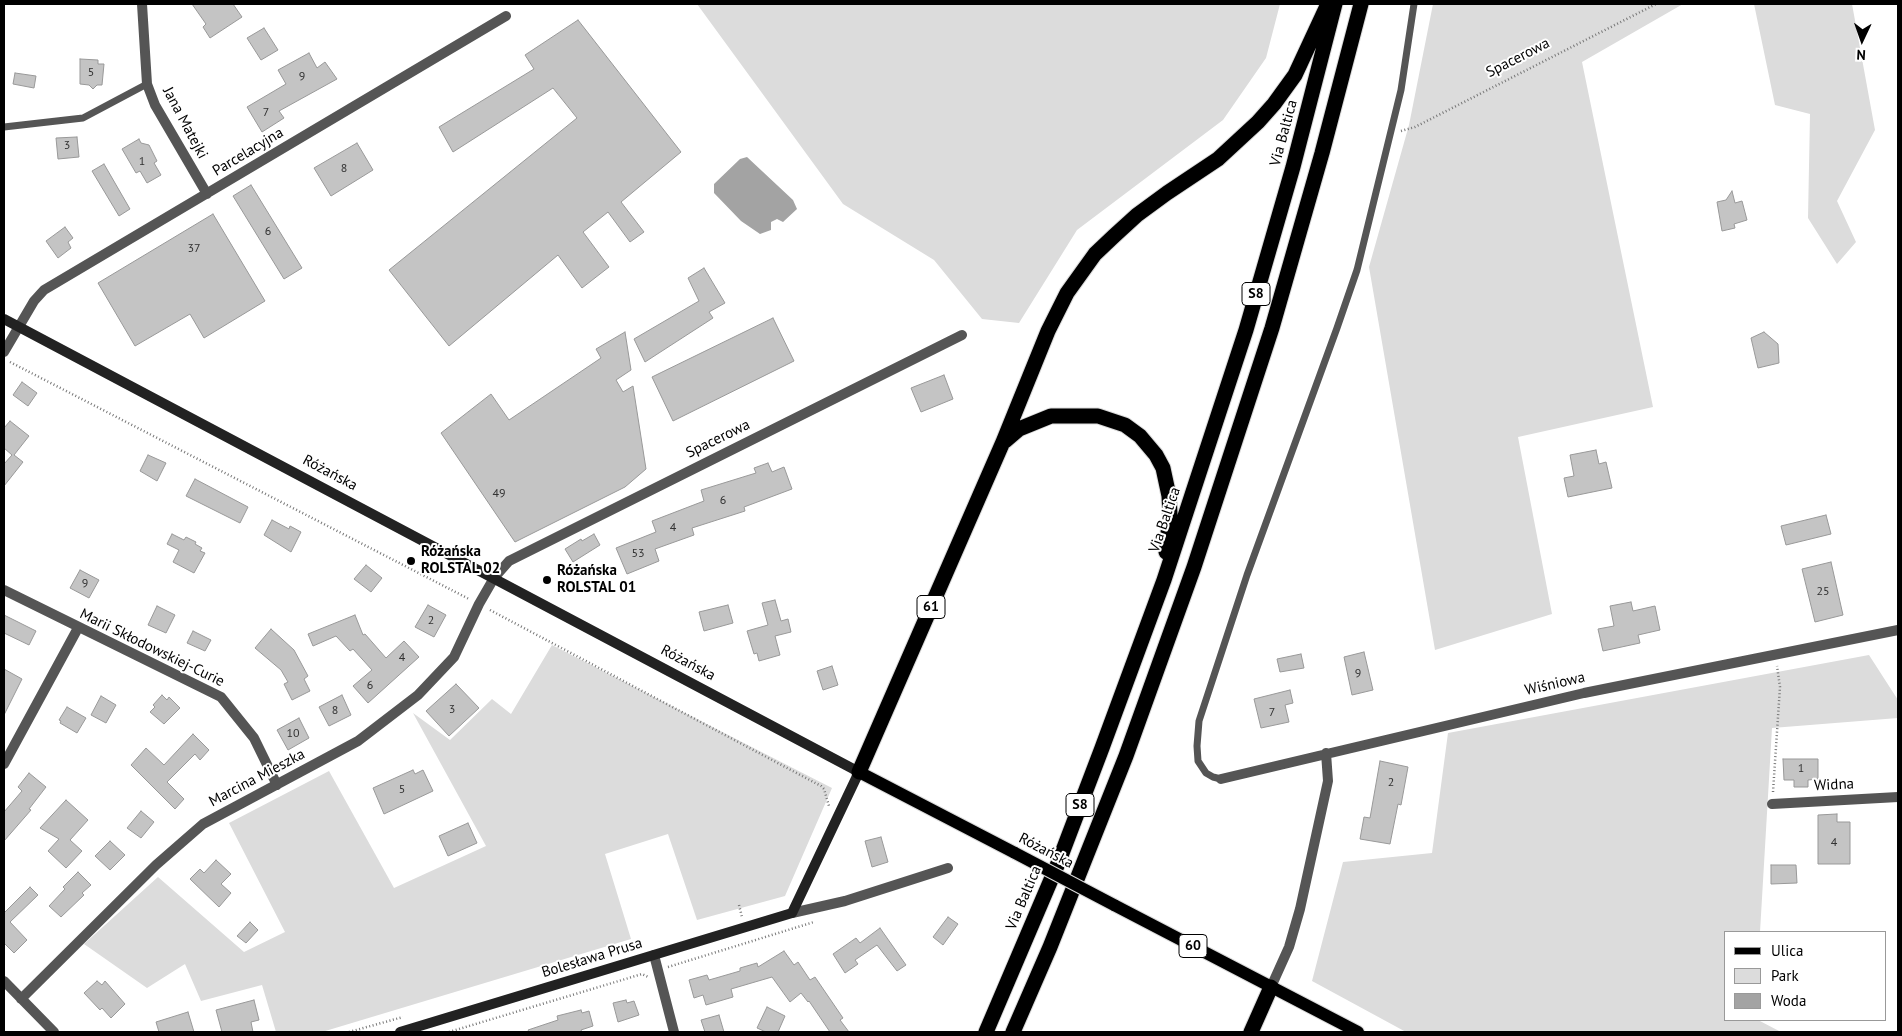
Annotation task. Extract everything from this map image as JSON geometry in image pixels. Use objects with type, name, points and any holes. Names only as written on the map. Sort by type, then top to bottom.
[{"type":"highway","points":[[1004,442],[1048,331],[1067,293],[1080,274],[1095,254],[1137,215],[1218,159],[1258,122],[1295,75],[1328,4]]},
{"type":"highway","name":"Via Baltica","points":[[986,1032],[1058,861],[1164,580],[1246,330],[1293,167],[1335,4]]},
{"type":"highway","name":"S8","points":[[1013,1032],[1050,947],[1126,756],[1194,567],[1272,328],[1322,153],[1361,4]]},
{"type":"highway","points":[[1004,442],[1020,429],[1051,416],[1098,416],[1125,425],[1140,436],[1156,455],[1163,468],[1170,496],[1164,580]]},
{"type":"highway","name":"61","points":[[859,772],[1004,442]]},
{"type":"highway","points":[[1251,1032],[1271,987]]},
{"type":"main road","name":"Różańska","points":[[859,772],[1358,1032]]},
{"type":"street","name":"Jana Matejki","points":[[142,4],[147,84],[155,105],[207,194]]},
{"type":"street","name":"Parcelacyjna","points":[[5,356],[18,326],[34,301],[44,290],[506,16]]},
{"type":"street","name":"Różańska","points":[[4,319],[859,772]]},
{"type":"street","name":"Spacerowa","points":[[494,578],[514,557],[962,334]]},
{"type":"street","name":"Marcina Mieszka","points":[[21,999],[156,865],[203,824],[358,740],[418,695],[454,657],[479,604],[494,578]]},
{"type":"street","name":"Marii Skłodowskiej-Curie","points":[[4,590],[221,697],[254,738],[277,785]]},
{"type":"street","points":[[4,764],[78,628]]},
{"type":"street","name":"Wiśniowa","points":[[1221,779],[1584,693],[1898,630]]},
{"type":"street","points":[[1271,987],[1289,947],[1300,909],[1328,781],[1326,753]]},
{"type":"street","points":[[792,913],[859,772]]},
{"type":"street","name":"Widna","points":[[1772,804],[1898,797]]},
{"type":"street","name":"Bolesława Prusa","points":[[400,1032],[792,913],[845,901],[948,868]]},
{"type":"street","points":[[654,955],[674,1032]]},
{"type":"street","points":[[4,981],[54,1032]]},
{"type":"lane","points":[[1221,779],[1206,773],[1198,761],[1199,720],[1247,575],[1337,328],[1356,270],[1401,90],[1414,4]]},
{"type":"lane","points":[[4,127],[83,118],[147,84]]},
{"type":"path","name":"Spacerowa","points":[[1391,132],[1401,132],[1415,127],[1656,4]]},
{"type":"path","points":[[5,356],[479,604],[821,786],[824,789],[829,804]]},
{"type":"path","points":[[1772,804],[1780,687],[1775,654]]},
{"type":"path","points":[[449,1032],[642,974],[649,977],[666,973],[668,967],[814,922]]},
{"type":"green space","points":[[697,4],[1280,4],[1266,58],[1223,120],[1077,230],[1019,323],[982,319],[934,260],[843,204]]},
{"type":"green space","points":[[1433,4],[1683,4],[1582,62],[1653,407],[1518,437],[1552,614],[1435,650],[1369,267],[1409,125]]},
{"type":"green space","points":[[1754,4],[1852,4],[1875,130],[1837,201],[1856,242],[1837,264],[1808,218],[1810,114],[1775,105]]},
{"type":"green space","points":[[552,645],[832,788],[785,896],[697,920],[668,834],[605,854],[631,939],[322,1032],[276,1032],[262,985],[201,1001],[185,964],[147,988],[84,944],[158,877],[244,952],[285,932],[229,823],[329,771],[394,888],[486,846],[413,713],[450,740],[492,699],[511,714]]},
{"type":"green space","points":[[1869,655],[1898,700],[1898,718],[1772,728],[1760,931],[1724,931],[1724,1021],[1760,1021],[1781,1032],[1406,1032],[1312,981],[1343,862],[1432,853],[1448,733]]},
{"type":"water","points":[[747,157],[793,200],[797,209],[783,222],[777,219],[771,222],[771,230],[760,234],[741,221],[714,193],[714,184],[740,159]]},
{"type":"building","points":[[192,4],[233,4],[242,17],[210,38],[203,27],[206,24]]},
{"type":"building","points":[[578,20],[681,152],[621,202],[644,232],[630,242],[608,212],[583,232],[609,267],[582,288],[558,255],[449,346],[389,270],[577,118],[553,88],[453,152],[439,127],[534,69],[525,55]]},
{"type":"building","points":[[264,28],[278,50],[261,60],[247,38]]},
{"type":"building","points":[[309,53],[317,68],[325,62],[337,79],[279,111],[284,118],[262,132],[247,107],[286,84],[278,70]]},
{"type":"building","points":[[80,59],[98,60],[98,64],[104,64],[102,85],[97,85],[93,89],[89,85],[80,84]]},
{"type":"building","points":[[15,73],[36,76],[34,88],[13,84]]},
{"type":"building","points":[[77,137],[79,157],[58,159],[56,138]]},
{"type":"building","points":[[139,139],[141,143],[149,145],[157,161],[154,163],[161,175],[147,183],[140,171],[136,173],[122,149]]},
{"type":"building","points":[[357,143],[373,170],[331,196],[314,168]]},
{"type":"building","points":[[104,164],[130,209],[119,216],[92,171]]},
{"type":"building","points":[[251,185],[302,268],[284,279],[233,196]]},
{"type":"building","points":[[1732,191],[1735,203],[1742,201],[1747,220],[1734,224],[1735,228],[1722,231],[1717,202],[1726,200]]},
{"type":"building","points":[[213,214],[265,301],[204,338],[190,314],[135,346],[98,283]]},
{"type":"building","points":[[65,227],[73,238],[68,242],[71,248],[58,258],[46,241]]},
{"type":"building","points":[[704,268],[725,303],[709,312],[713,318],[645,362],[634,339],[699,301],[688,278]]},
{"type":"building","points":[[773,318],[794,361],[673,421],[652,377]]},
{"type":"building","points":[[625,332],[631,370],[616,380],[623,392],[633,386],[646,469],[625,487],[515,542],[441,433],[491,394],[509,420],[601,358],[596,349]]},
{"type":"building","points":[[1764,332],[1778,344],[1779,363],[1758,368],[1751,338]]},
{"type":"building","points":[[944,375],[953,399],[921,412],[911,388]]},
{"type":"building","points":[[22,382],[37,393],[28,406],[13,395]]},
{"type":"building","points":[[10,421],[29,436],[14,455],[23,462],[4,486],[4,464],[12,455],[4,448],[4,428]]},
{"type":"building","points":[[1596,450],[1599,464],[1606,462],[1612,488],[1568,497],[1564,478],[1574,476],[1570,455]]},
{"type":"building","points":[[148,455],[166,463],[157,481],[140,471]]},
{"type":"building","points":[[768,463],[772,472],[784,467],[792,489],[744,507],[745,511],[692,528],[694,535],[655,549],[659,561],[627,574],[616,548],[656,532],[652,521],[704,501],[701,490],[756,473],[754,468]]},
{"type":"building","points":[[195,479],[248,507],[240,523],[186,496]]},
{"type":"building","points":[[1826,515],[1831,534],[1786,545],[1781,526]]},
{"type":"building","points":[[272,520],[289,529],[290,526],[301,532],[291,552],[264,535]]},
{"type":"building","points":[[172,534],[184,540],[186,537],[196,542],[195,544],[202,548],[200,551],[205,553],[194,573],[173,562],[179,550],[167,544]]},
{"type":"building","points":[[594,534],[600,545],[573,562],[565,549],[581,539],[582,541]]},
{"type":"building","points":[[1831,562],[1843,615],[1815,622],[1802,569]]},
{"type":"building","points":[[366,565],[382,578],[371,592],[354,579]]},
{"type":"building","points":[[80,570],[99,580],[89,598],[70,588]]},
{"type":"building","points":[[775,600],[781,621],[788,619],[791,632],[775,636],[780,655],[759,661],[757,653],[754,654],[747,631],[768,625],[762,603]]},
{"type":"building","points":[[1631,602],[1633,611],[1655,606],[1660,630],[1638,635],[1640,643],[1603,651],[1598,629],[1614,626],[1610,606]]},
{"type":"building","points":[[428,605],[446,615],[434,637],[415,627]]},
{"type":"building","points":[[728,605],[733,623],[704,631],[699,612]]},
{"type":"building","points":[[157,606],[175,615],[166,633],[148,625]]},
{"type":"building","points":[[4,615],[36,631],[29,645],[4,633]]},
{"type":"building","points":[[355,615],[363,635],[365,634],[386,658],[404,641],[419,657],[368,703],[353,686],[372,670],[353,649],[350,651],[336,636],[313,646],[308,634]]},
{"type":"building","points":[[271,629],[294,650],[308,676],[304,679],[310,691],[292,700],[284,684],[288,682],[281,670],[255,648]]},
{"type":"building","points":[[193,631],[211,640],[205,651],[187,643]]},
{"type":"building","points":[[1364,652],[1373,690],[1352,695],[1344,657]]},
{"type":"building","points":[[1301,654],[1304,668],[1280,672],[1277,659]]},
{"type":"building","points":[[832,666],[838,685],[823,690],[817,671]]},
{"type":"building","points":[[4,669],[22,679],[4,715]]},
{"type":"building","points":[[456,684],[479,708],[449,736],[426,711]]},
{"type":"building","points":[[1290,690],[1293,703],[1285,705],[1289,722],[1261,728],[1254,699]]},
{"type":"building","points":[[162,695],[167,700],[169,697],[180,708],[164,724],[150,712],[155,707],[153,705]]},
{"type":"building","points":[[342,695],[351,715],[329,726],[319,707]]},
{"type":"building","points":[[101,696],[116,705],[106,723],[91,715]]},
{"type":"building","points":[[67,707],[86,718],[77,733],[60,723],[61,721],[59,720]]},
{"type":"building","points":[[299,718],[309,738],[288,750],[277,730]]},
{"type":"building","points":[[193,734],[209,750],[200,760],[195,754],[167,782],[184,799],[175,809],[131,765],[146,748],[164,765]]},
{"type":"building","points":[[1783,759],[1818,759],[1818,779],[1808,780],[1808,787],[1794,787],[1794,780],[1784,780]]},
{"type":"building","points":[[1380,761],[1408,767],[1401,805],[1398,804],[1390,844],[1360,839],[1364,817],[1370,818]]},
{"type":"building","points":[[413,770],[415,774],[423,770],[433,791],[384,814],[373,788]]},
{"type":"building","points":[[29,773],[46,787],[29,809],[31,810],[4,841],[4,812],[22,791],[18,787]]},
{"type":"building","points":[[66,800],[88,820],[70,840],[82,851],[66,868],[48,851],[59,839],[40,828]]},
{"type":"building","points":[[141,811],[154,822],[141,838],[127,828]]},
{"type":"building","points":[[1837,814],[1837,822],[1850,822],[1850,864],[1818,864],[1818,815]]},
{"type":"building","points":[[468,823],[477,843],[448,856],[439,836]]},
{"type":"building","points":[[881,837],[888,862],[872,867],[865,841]]},
{"type":"building","points":[[110,841],[125,855],[110,870],[95,856]]},
{"type":"building","points":[[216,860],[231,874],[221,884],[231,893],[219,907],[190,879],[200,869],[204,873]]},
{"type":"building","points":[[1771,865],[1796,865],[1797,883],[1771,884]]},
{"type":"building","points":[[78,872],[91,885],[82,893],[84,895],[61,917],[49,906],[65,889],[63,887]]},
{"type":"building","points":[[30,887],[38,895],[10,922],[27,940],[14,953],[4,943],[4,913]]},
{"type":"building","points":[[948,917],[958,924],[943,945],[933,937]]},
{"type":"building","points":[[250,922],[258,930],[246,943],[237,936]]},
{"type":"building","points":[[880,928],[906,965],[897,971],[877,945],[855,960],[858,964],[845,973],[833,954],[856,938],[860,943]]},
{"type":"building","points":[[784,951],[794,965],[798,962],[810,980],[815,977],[843,1018],[840,1020],[849,1032],[830,1032],[809,1001],[801,993],[790,1002],[772,977],[731,989],[733,997],[706,1005],[703,995],[694,998],[689,980],[707,975],[709,980],[740,971],[740,968],[757,963],[758,967]]},
{"type":"building","points":[[97,981],[102,985],[105,981],[125,1004],[111,1018],[102,1008],[100,1010],[84,993]]},
{"type":"building","points":[[254,1000],[259,1020],[251,1022],[253,1032],[222,1032],[216,1010]]},
{"type":"building","points":[[626,1000],[627,1003],[634,1001],[639,1015],[618,1022],[613,1003]]},
{"type":"building","points":[[767,1007],[785,1016],[778,1032],[766,1032],[757,1028]]},
{"type":"building","points":[[581,1010],[582,1013],[589,1011],[593,1026],[581,1030],[582,1032],[529,1032],[528,1030],[558,1020],[557,1016]]},
{"type":"building","points":[[188,1012],[194,1032],[159,1032],[156,1022]]},
{"type":"building","points":[[719,1015],[724,1032],[705,1032],[701,1020]]},
{"type":"place","name":"Różańska ROLSTAL 02","points":[[411,561]]},
{"type":"place","name":"Różańska ROLSTAL 01","points":[[547,580]]}]
